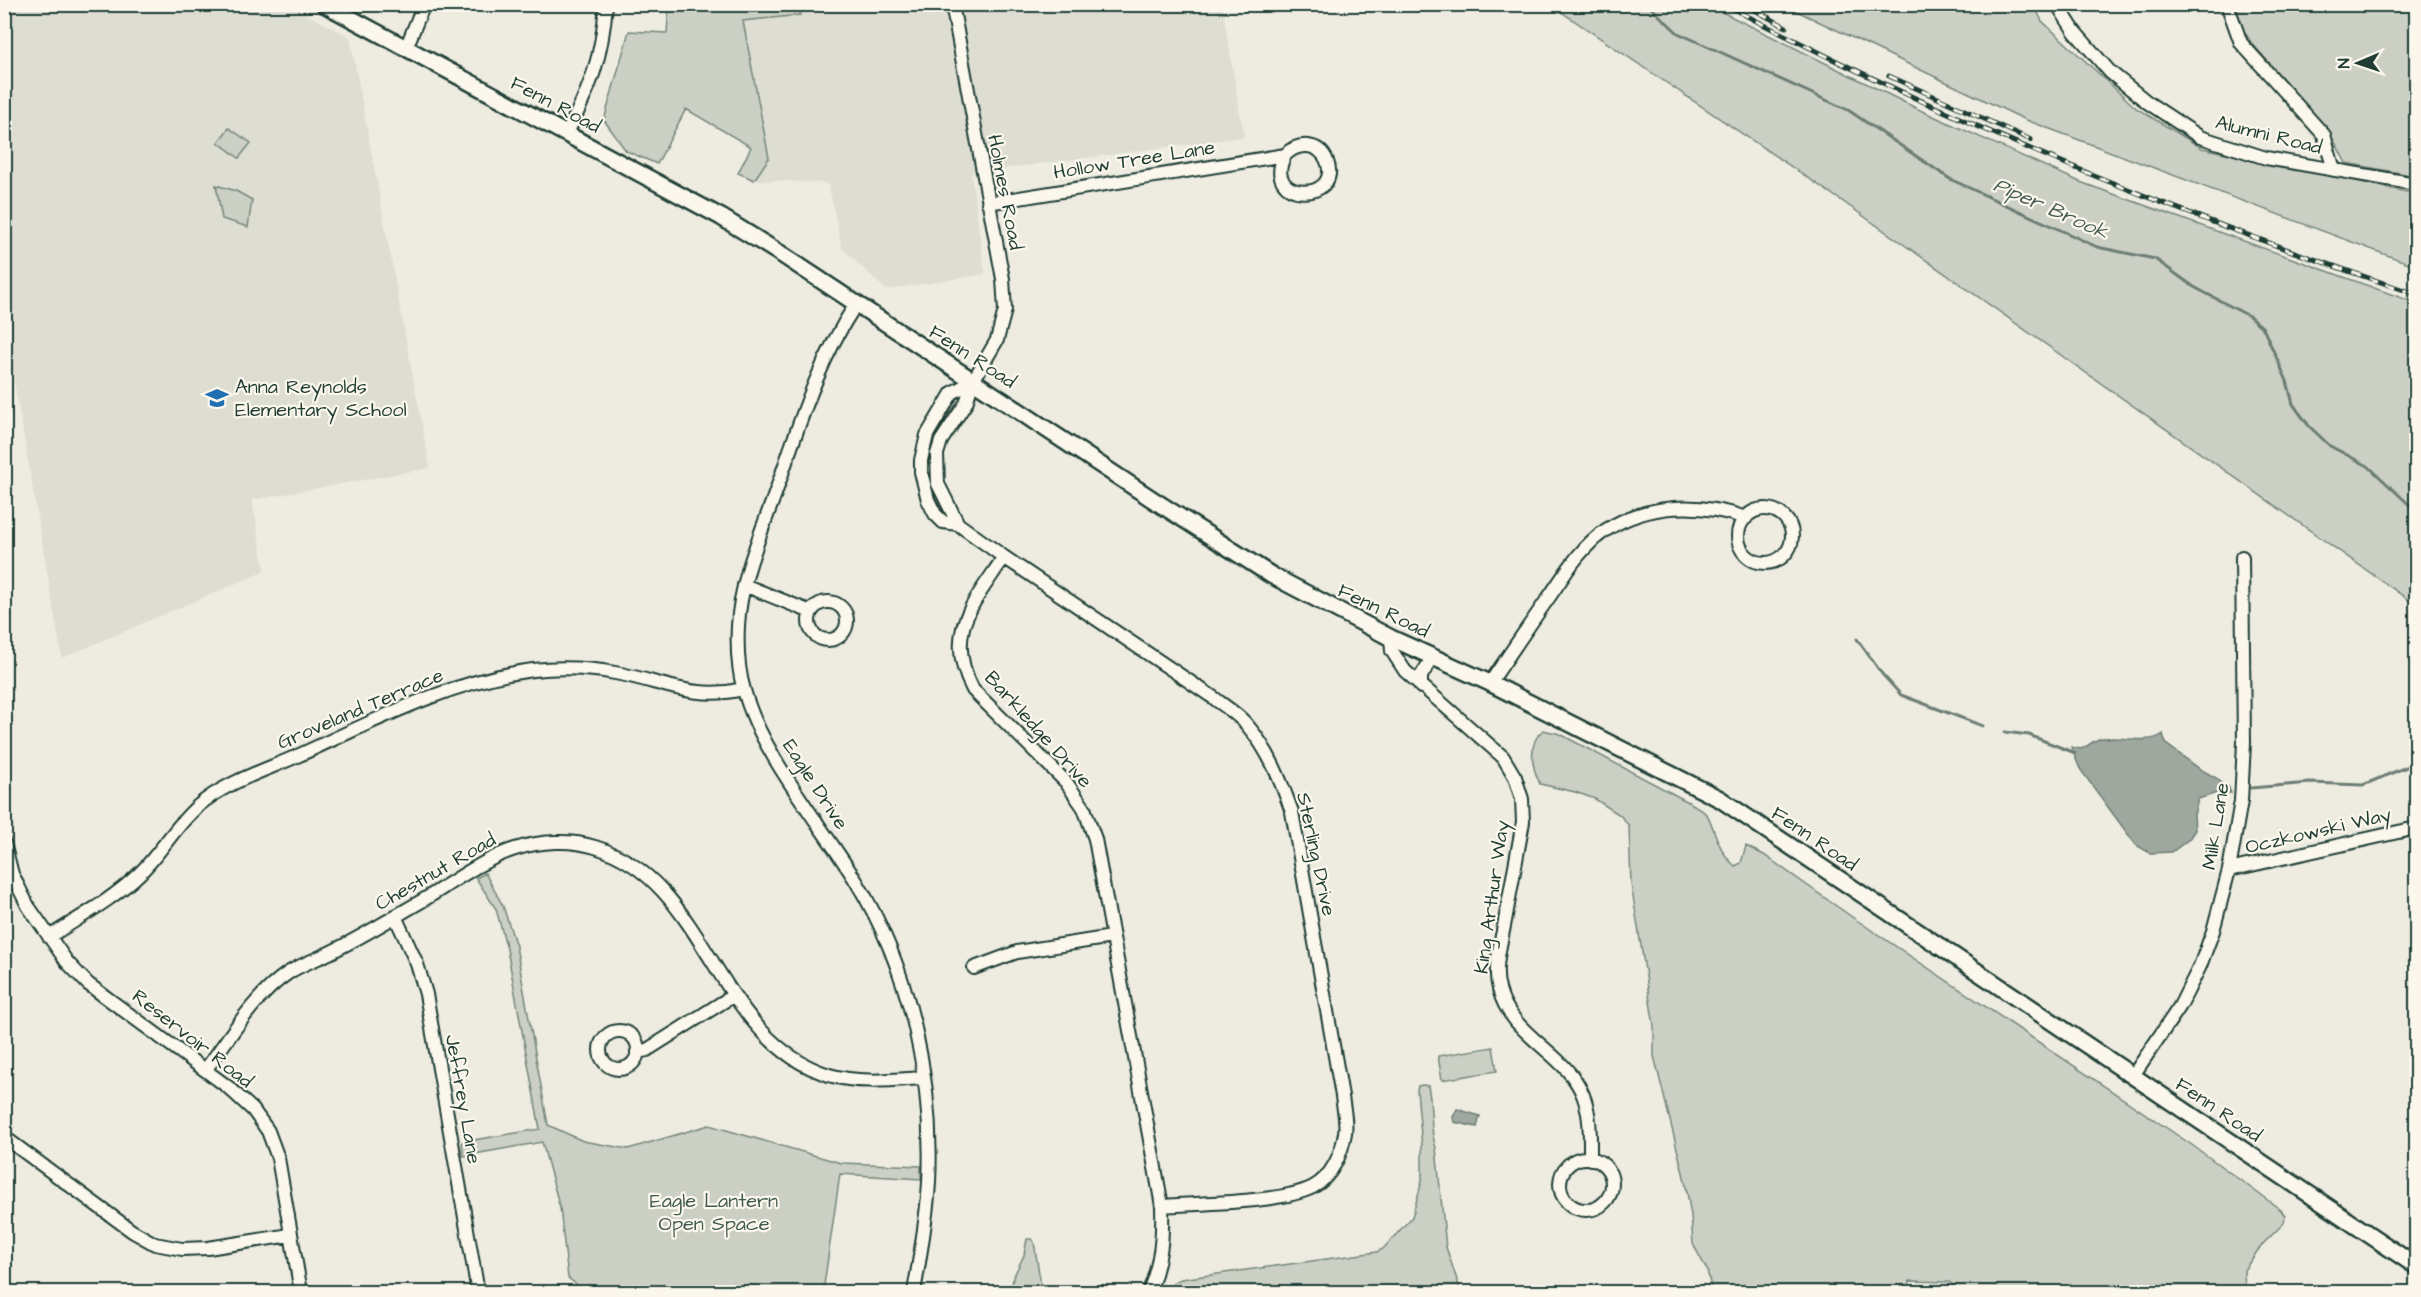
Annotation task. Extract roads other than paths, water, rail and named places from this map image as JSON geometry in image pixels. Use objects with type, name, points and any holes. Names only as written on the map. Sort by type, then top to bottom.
[{"type":"street","name":"Fenn Road","points":[[324,4],[721,217],[1244,558],[1312,598],[1391,638],[1490,683],[1720,799],[2416,1266]]},
{"type":"street","points":[[406,48],[424,4]]},
{"type":"street","points":[[567,134],[591,85],[603,45],[606,4]]},
{"type":"street","name":"Holmes Road","points":[[952,4],[1003,279],[1005,309],[997,340],[973,381]]},
{"type":"street","name":"Alumni Road","points":[[2057,4],[2074,32],[2110,72],[2147,102],[2200,137],[2266,158],[2416,184]]},
{"type":"street","points":[[2227,4],[2241,43],[2324,135],[2334,170]]},
{"type":"street","name":"Hollow Tree Lane","points":[[988,203],[1285,155]]},
{"type":"street","name":"Eagle Drive","points":[[856,304],[829,347],[808,399],[744,585],[738,625],[739,658],[743,689],[770,750],[858,884],[875,918],[891,954],[916,1035],[924,1078],[928,1126],[928,1182],[914,1293]]},
{"type":"street","name":"Sterling Drive","points":[[973,381],[966,403],[941,441],[937,454],[938,484],[958,524],[1214,698],[1246,724],[1265,749],[1280,777],[1292,812],[1342,1096],[1346,1131],[1338,1160],[1314,1186],[1288,1196],[1162,1206]]},
{"type":"street","points":[[1490,683],[1577,556],[1605,531],[1644,513],[1688,506],[1721,509],[1746,518],[1762,510],[1771,510],[1786,520],[1792,537],[1785,554],[1771,563],[1754,561],[1747,556],[1739,541],[1741,525],[1746,518]]},
{"type":"street","name":"Barkledge Drive","points":[[1004,557],[968,611],[960,643],[963,671],[973,690],[1066,782],[1084,808],[1095,838],[1162,1206],[1163,1243],[1158,1268],[1149,1293]]},
{"type":"street","name":"Milk Lane","points":[[2132,1077],[2180,1006],[2200,966],[2213,931],[2229,870],[2241,801],[2243,754],[2242,557]]},
{"type":"street","points":[[744,585],[811,612]]},
{"type":"street","name":"King Arthur Way","points":[[1391,638],[1396,661],[1422,687],[1503,757],[1515,777],[1522,799],[1523,822],[1498,961],[1499,989],[1509,1013],[1522,1029],[1571,1073],[1584,1096],[1590,1126],[1590,1159]]},
{"type":"street","points":[[1422,687],[1421,676],[1433,657]]},
{"type":"street","name":"Groveland Terrace","points":[[48,937],[103,902],[140,873],[198,806],[227,787],[410,705],[454,688],[494,676],[535,670],[577,668],[614,672],[683,691],[708,694],[743,689]]},
{"type":"street","name":"Oczkowski Way","points":[[2229,870],[2416,828]]},
{"type":"street","name":"Chestnut Road","points":[[206,1069],[256,1002],[289,973],[337,950],[489,861],[514,849],[548,843],[579,842],[608,851],[631,862],[652,878],[673,902],[734,995],[772,1042],[797,1060],[829,1075],[859,1080],[924,1078]]},
{"type":"street","name":"Reservoir Road","points":[[4,843],[12,874],[28,906],[67,962],[88,984],[206,1069],[253,1110],[268,1131],[278,1158],[301,1293]]},
{"type":"street","name":"Jeffrey Lane","points":[[395,916],[417,964],[426,994],[478,1293]]},
{"type":"street","points":[[974,968],[1017,952],[1112,937]]},
{"type":"street","points":[[638,1052],[647,1050],[734,995]]},
{"type":"street","points":[[4,1137],[132,1231],[155,1244],[182,1249],[208,1248],[290,1235]]},
{"type":"street","points":[[1581,1159],[1590,1159],[1605,1166],[1612,1182],[1608,1199],[1602,1206],[1585,1210],[1570,1204],[1565,1199],[1561,1185],[1566,1168],[1581,1159]]},
{"type":"waterway","name":"Piper Brook","points":[[1647,4],[1678,33],[1848,110],[1950,179],[2097,247],[2155,259],[2194,287],[2249,316],[2263,328],[2287,381],[2293,404],[2309,426],[2330,446],[2368,466],[2416,511]]},
{"type":"waterway","points":[[1857,639],[1882,674],[1901,695],[1983,726]]},
{"type":"waterway","points":[[2005,732],[2029,735],[2075,753]]},
{"type":"waterway","points":[[2251,788],[2310,783],[2363,785],[2416,763]]},
{"type":"railway","points":[[1724,4],[1892,88],[2064,163],[2239,232],[2416,294]]},
{"type":"railway","points":[[1744,4],[1786,27]]},
{"type":"railway","points":[[1889,76],[2031,140]]},
{"type":"place","name":"Anna Reynolds Elementary School","points":[[217,398]]},
{"type":"park label","name":"Eagle Lantern Open Space","points":[[714,1212]]}]
